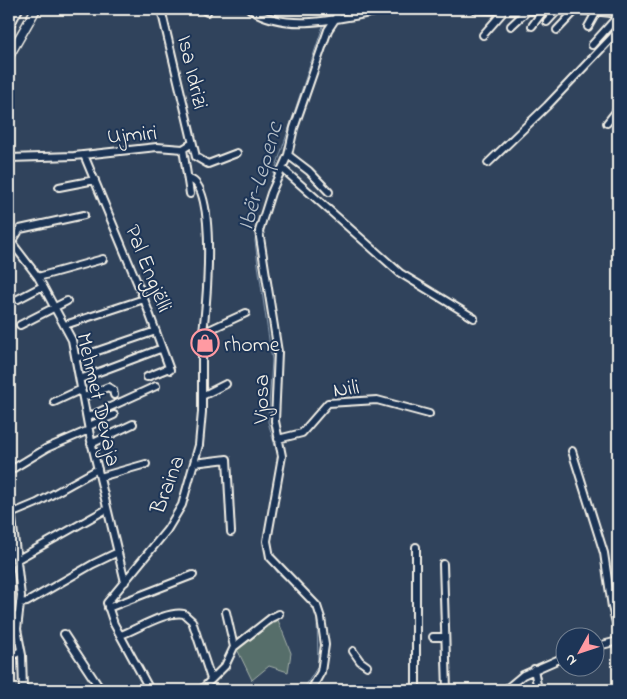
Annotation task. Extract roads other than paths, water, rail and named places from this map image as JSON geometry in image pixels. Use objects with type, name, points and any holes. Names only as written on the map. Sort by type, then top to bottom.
[{"type":"main road","points":[[9,52],[35,9]]},
{"type":"main road","points":[[9,56],[35,9]]},
{"type":"street","points":[[9,27],[19,9]]},
{"type":"street","name":"Isa Idrizi","points":[[161,9],[192,144]]},
{"type":"street","points":[[250,9],[263,17],[280,21],[311,22],[392,9]]},
{"type":"street","name":"Vjosa","points":[[311,690],[321,672],[325,646],[321,618],[317,606],[270,556],[267,541],[282,456],[276,421],[278,352],[259,231],[270,193],[288,155],[294,128],[328,30],[336,18],[338,9]]},
{"type":"street","points":[[474,9],[504,11],[576,10],[618,15]]},
{"type":"street","points":[[511,26],[527,10]]},
{"type":"street","points":[[532,26],[544,10]]},
{"type":"street","points":[[557,30],[576,10]]},
{"type":"street","points":[[483,35],[504,11]]},
{"type":"street","points":[[547,22],[558,11]]},
{"type":"street","points":[[588,26],[597,11]]},
{"type":"street","points":[[592,45],[618,15]]},
{"type":"street","points":[[488,163],[547,106],[618,31]]},
{"type":"street","points":[[607,123],[618,109]]},
{"type":"street","name":"Ujmiri","points":[[84,155],[157,147],[184,149],[192,144],[196,157],[208,164],[238,153]]},
{"type":"street","name":"Ujmiri","points":[[184,149],[190,194]]},
{"type":"street","points":[[9,158],[84,155]]},
{"type":"street","name":"Pal Engjëlli","points":[[84,155],[144,299],[169,369],[147,377]]},
{"type":"street","points":[[288,155],[329,192]]},
{"type":"street","points":[[283,169],[400,273],[474,318]]},
{"type":"street","name":"Braina","points":[[108,608],[108,600],[167,530],[182,505],[199,445],[202,396],[202,340],[207,309],[206,202],[197,183],[188,178]]},
{"type":"street","points":[[59,187],[95,180]]},
{"type":"street","points":[[10,242],[20,229],[84,215]]},
{"type":"street","name":"Mehmet Devaja","points":[[10,242],[38,277],[65,325],[77,358],[91,444],[125,582]]},
{"type":"street","points":[[38,277],[103,259]]},
{"type":"street","points":[[18,299],[43,286]]},
{"type":"street","points":[[65,325],[144,299]]},
{"type":"street","points":[[20,325],[67,301]]},
{"type":"street","points":[[202,340],[209,330],[246,313]]},
{"type":"street","points":[[77,358],[156,331]]},
{"type":"street","points":[[80,378],[160,349]]},
{"type":"street","points":[[202,396],[226,384]]},
{"type":"street","points":[[88,417],[156,386]]},
{"type":"street","points":[[84,397],[108,387],[113,390],[114,395]]},
{"type":"street","points":[[54,402],[82,389]]},
{"type":"street","name":"Nili","points":[[278,440],[302,433],[328,403],[377,400],[429,414]]},
{"type":"street","points":[[9,471],[47,448],[114,415]]},
{"type":"street","points":[[91,444],[133,424]]},
{"type":"street","points":[[572,451],[604,554],[612,607],[618,630]]},
{"type":"street","points":[[194,464],[228,459],[231,532]]},
{"type":"street","points":[[100,477],[146,464]]},
{"type":"street","points":[[12,513],[37,503],[98,469]]},
{"type":"street","points":[[9,496],[12,513],[12,537],[17,555],[19,604],[17,629],[22,653],[23,690]]},
{"type":"street","points":[[9,554],[17,555],[107,509]]},
{"type":"street","points":[[416,547],[416,690]]},
{"type":"street","points":[[19,604],[27,602],[93,564],[118,552]]},
{"type":"street","points":[[442,564],[446,690]]},
{"type":"street","points":[[150,690],[108,608],[194,575]]},
{"type":"street","points":[[226,612],[234,647]]},
{"type":"street","points":[[9,613],[18,616]]},
{"type":"street","points":[[122,636],[160,618],[176,613],[184,614],[192,621],[211,679]]},
{"type":"street","points":[[201,690],[225,666],[234,647],[271,618],[279,614]]},
{"type":"street","points":[[64,634],[101,690]]},
{"type":"street","points":[[433,637],[444,637]]},
{"type":"street","points":[[604,644],[618,641]]},
{"type":"street","points":[[353,651],[360,662],[367,666]]},
{"type":"street","points":[[9,657],[22,653]]},
{"type":"street","points":[[505,690],[523,674],[554,661]]},
{"type":"street","points":[[534,669],[538,690]]},
{"type":"waterway","name":"Ibër-Lepenc","points":[[326,17],[329,9]]},
{"type":"waterway","name":"Ibër-Lepenc","points":[[270,507],[278,456],[268,422],[272,360],[255,241],[257,224],[324,23]]},
{"type":"waterway","name":"Ibër-Lepenc","points":[[270,562],[277,572],[298,591]]},
{"type":"waterway","name":"Ibër-Lepenc","points":[[303,690],[318,666],[317,616]]},
{"type":"place","name":"rhome","points":[[205,343]]}]
